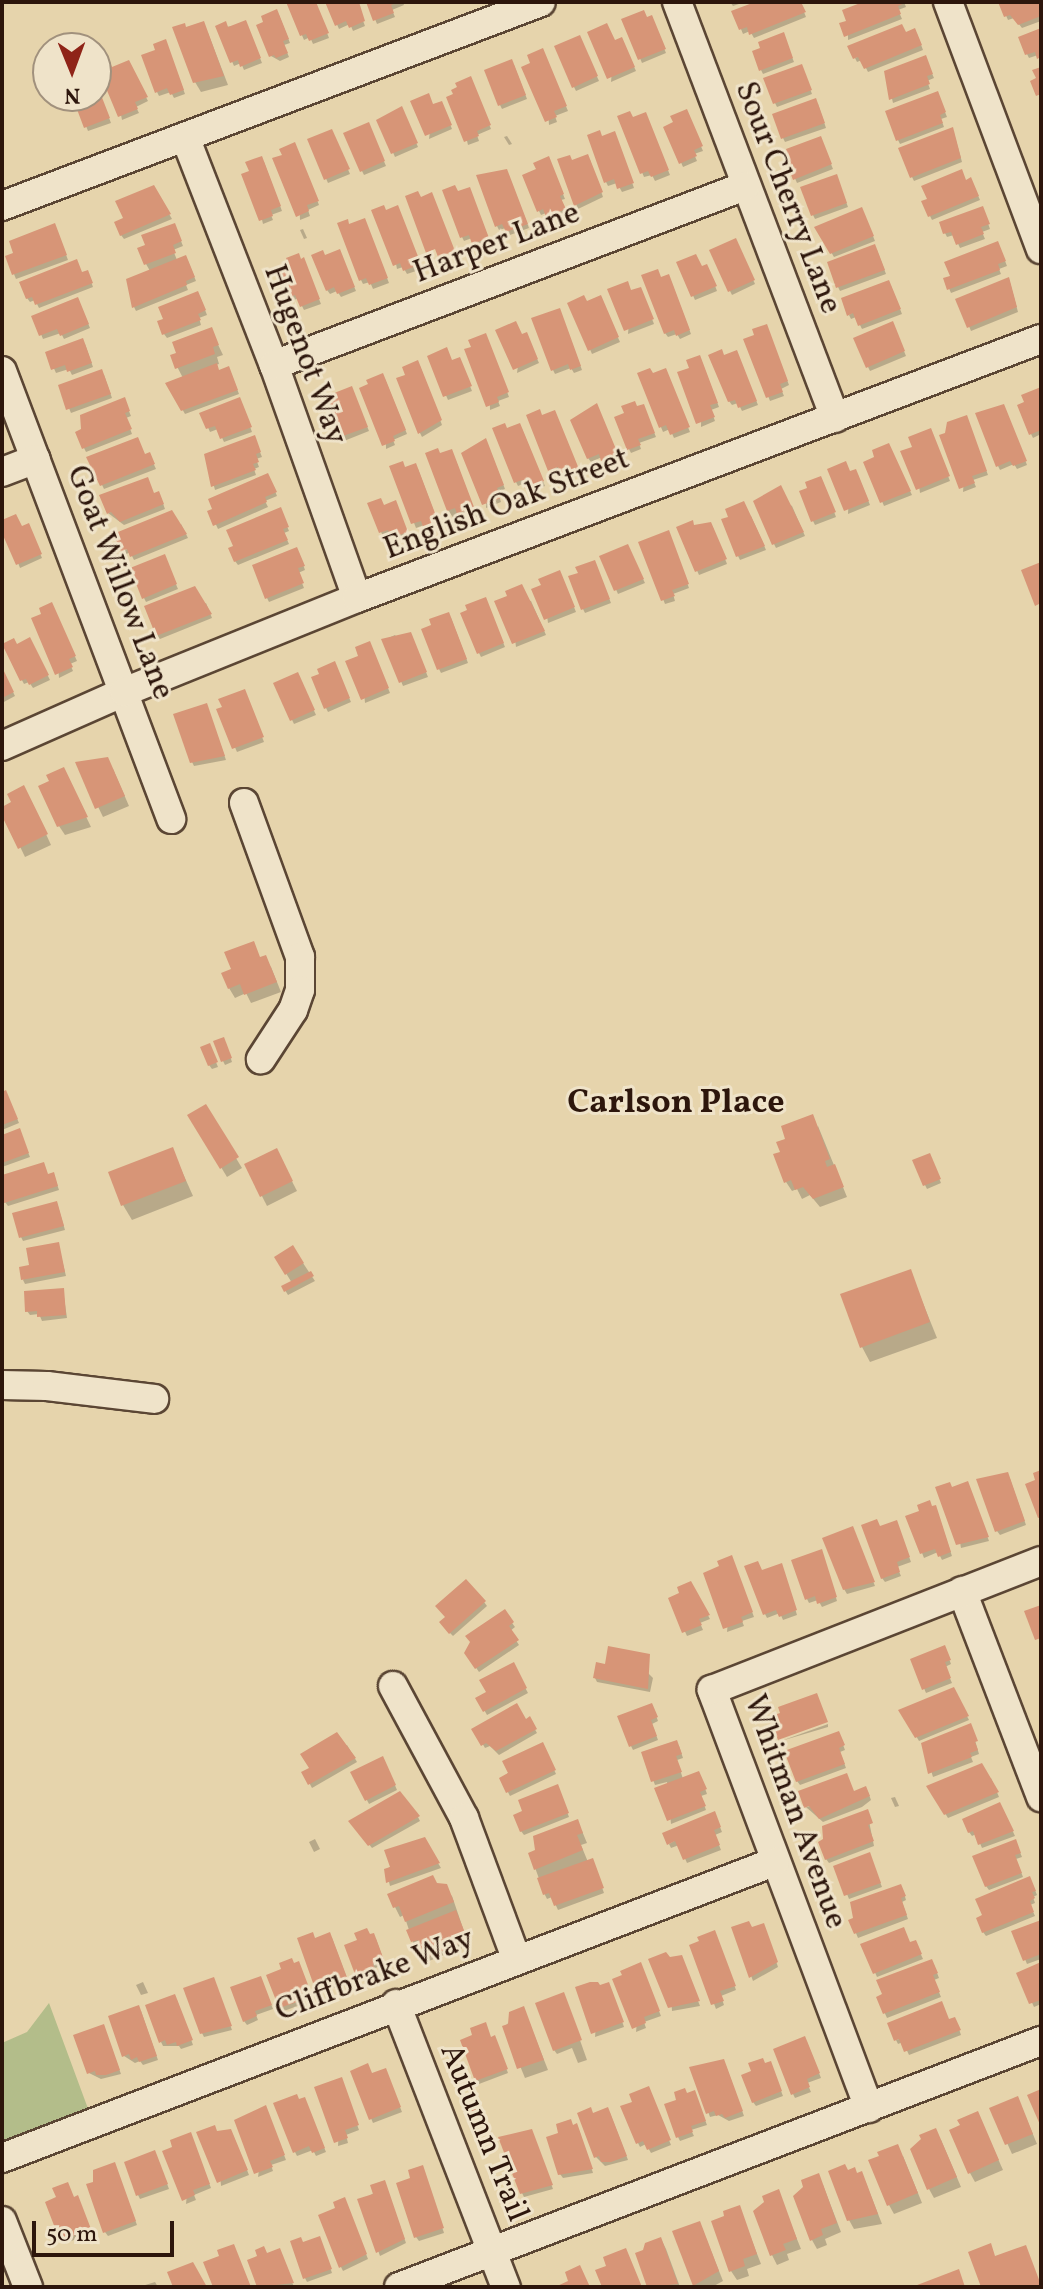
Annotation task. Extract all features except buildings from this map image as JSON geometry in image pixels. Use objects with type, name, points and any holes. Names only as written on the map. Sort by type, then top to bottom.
[{"type":"street","points":[[2,206],[541,2]]},
{"type":"street","name":"Sour Cherry Lane","points":[[677,2],[835,418]]},
{"type":"street","points":[[948,2],[1041,249]]},
{"type":"street","name":"Hugenot Way","points":[[185,137],[274,365],[357,598]]},
{"type":"street","name":"Harper Lane","points":[[274,365],[745,186]]},
{"type":"street","name":"English Oak Street","points":[[2,746],[124,692],[357,598],[1041,339]]},
{"type":"street","name":"Goat Willow Lane","points":[[2,371],[171,819]]},
{"type":"street","points":[[2,472],[36,459]]},
{"type":"street","points":[[244,803],[300,957],[300,990],[293,1010],[261,1059]]},
{"type":"street","points":[[2,1385],[47,1386],[154,1399]]},
{"type":"street","name":"Whitman Avenue","points":[[869,2108],[774,1862],[712,1690],[1041,1561]]},
{"type":"street","points":[[962,1591],[1041,1797]]},
{"type":"street","points":[[393,1686],[451,1791],[516,1958]]},
{"type":"street","name":"Cliffbrake Way","points":[[2,2158],[396,2004],[774,1862]]},
{"type":"street","name":"Autumn Trail","points":[[396,2004],[506,2287]]},
{"type":"street","points":[[399,2287],[1041,2041]]},
{"type":"street","points":[[2,2221],[28,2287]]},
{"type":"green space","points":[[49,2003],[90,2114],[13,2143],[2,2142],[2,2043],[27,2032]]},
{"type":"district","name":"Carlson Place","points":[[676,1104]]}]
